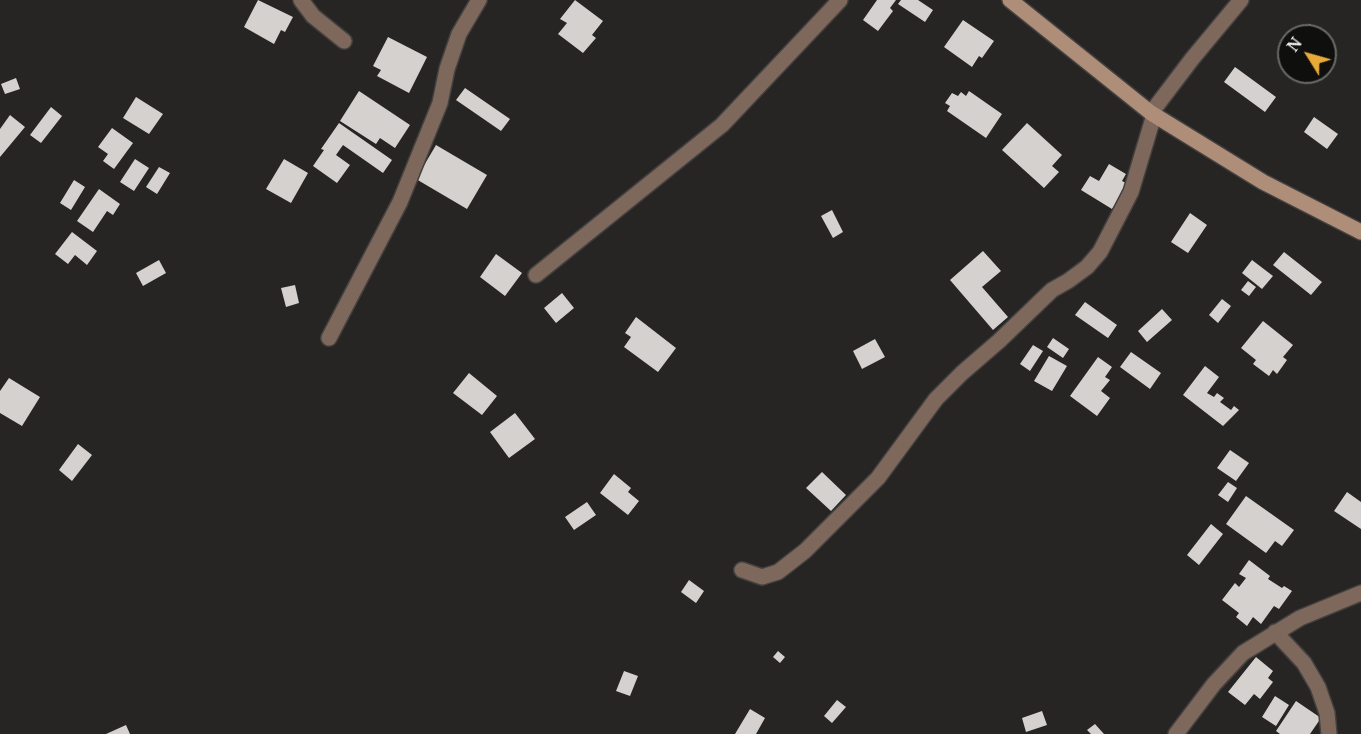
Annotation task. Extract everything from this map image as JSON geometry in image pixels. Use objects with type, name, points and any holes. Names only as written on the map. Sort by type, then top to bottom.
[{"type":"main road","points":[[1010,0],[1153,114],[1263,182],[1361,232]]},
{"type":"street","points":[[301,0],[313,15],[344,41]]},
{"type":"street","points":[[329,338],[399,202],[440,103],[447,69],[459,34],[479,0]]},
{"type":"street","points":[[536,275],[722,125],[840,0]]},
{"type":"street","points":[[742,570],[762,577],[778,572],[805,551],[878,478],[936,399],[1052,290],[1078,274],[1100,252],[1131,192],[1153,114],[1192,58],[1242,0]]},
{"type":"street","points":[[1176,734],[1214,684],[1243,653],[1300,618],[1361,593]]},
{"type":"street","points":[[1275,632],[1304,663],[1318,687],[1327,713],[1329,734]]},
{"type":"building","points":[[258,0],[293,17],[285,32],[281,30],[274,44],[244,27]]},
{"type":"building","points":[[575,0],[603,21],[592,35],[596,38],[583,53],[558,34],[567,23],[560,19]]},
{"type":"building","points":[[877,0],[896,0],[890,8],[893,11],[878,31],[863,20]]},
{"type":"building","points":[[901,0],[918,0],[933,10],[925,22],[898,4]]},
{"type":"building","points":[[963,20],[994,41],[982,58],[979,56],[972,67],[944,47]]},
{"type":"building","points":[[388,37],[427,57],[409,93],[377,76],[381,70],[373,66]]},
{"type":"building","points":[[1235,67],[1276,97],[1265,112],[1224,82]]},
{"type":"building","points":[[16,78],[20,89],[5,94],[1,84]]},
{"type":"building","points":[[465,88],[510,119],[501,131],[456,100]]},
{"type":"building","points":[[359,91],[410,125],[395,148],[380,138],[376,144],[340,121]]},
{"type":"building","points":[[969,91],[1002,114],[986,138],[947,111],[950,106],[945,103],[952,93],[958,96],[961,92],[966,96]]},
{"type":"building","points":[[136,97],[163,114],[149,134],[123,118]]},
{"type":"building","points":[[51,107],[62,116],[41,143],[30,135]]},
{"type":"building","points":[[10,115],[25,127],[0,157],[0,129]]},
{"type":"building","points":[[1314,117],[1338,134],[1327,149],[1304,132]]},
{"type":"building","points":[[339,123],[392,160],[383,173],[343,145],[336,155],[350,165],[337,183],[313,166],[324,150],[321,149]]},
{"type":"building","points":[[1027,123],[1062,155],[1052,166],[1059,172],[1044,188],[1002,150]]},
{"type":"building","points":[[112,128],[133,143],[114,169],[103,161],[108,154],[98,147]]},
{"type":"building","points":[[436,145],[487,175],[467,209],[416,179]]},
{"type":"building","points":[[135,159],[149,168],[134,191],[120,182]]},
{"type":"building","points":[[284,159],[308,173],[291,203],[266,189]]},
{"type":"building","points":[[1109,164],[1126,174],[1122,181],[1128,184],[1112,209],[1081,190],[1090,176],[1099,181]]},
{"type":"building","points":[[159,167],[170,173],[157,194],[146,187]]},
{"type":"building","points":[[74,180],[85,187],[71,210],[60,203]]},
{"type":"building","points":[[99,189],[120,204],[113,215],[107,211],[93,232],[77,221]]},
{"type":"building","points":[[832,210],[843,232],[833,238],[821,216]]},
{"type":"building","points":[[1190,213],[1207,225],[1188,253],[1171,242]]},
{"type":"building","points":[[72,232],[97,251],[87,265],[75,255],[68,264],[55,254]]},
{"type":"building","points":[[983,251],[1001,271],[982,287],[1008,317],[993,330],[950,280]]},
{"type":"building","points":[[1284,252],[1322,282],[1311,295],[1273,265]]},
{"type":"building","points":[[496,254],[522,273],[505,296],[480,277]]},
{"type":"building","points":[[159,260],[166,273],[143,286],[136,273]]},
{"type":"building","points":[[1252,260],[1273,276],[1262,289],[1242,273]]},
{"type":"building","points":[[1248,281],[1256,287],[1249,296],[1241,290]]},
{"type":"building","points":[[295,285],[299,303],[286,307],[281,288]]},
{"type":"building","points":[[562,293],[574,308],[556,323],[544,308]]},
{"type":"building","points":[[1222,299],[1231,306],[1218,323],[1209,315]]},
{"type":"building","points":[[1085,302],[1117,325],[1108,338],[1075,315]]},
{"type":"building","points":[[1162,309],[1172,320],[1147,342],[1138,331]]},
{"type":"building","points":[[636,317],[676,348],[658,372],[624,347],[631,337],[625,333]]},
{"type":"building","points":[[1263,321],[1293,345],[1283,357],[1287,360],[1277,374],[1273,370],[1269,376],[1253,364],[1256,360],[1241,348]]},
{"type":"building","points":[[1053,338],[1069,349],[1063,358],[1047,347]]},
{"type":"building","points":[[875,339],[885,357],[862,369],[853,351]]},
{"type":"building","points":[[1033,345],[1043,351],[1030,371],[1020,364]]},
{"type":"building","points":[[1131,352],[1161,373],[1150,389],[1120,367]]},
{"type":"building","points":[[1049,356],[1067,366],[1052,391],[1034,381]]},
{"type":"building","points":[[1098,357],[1112,367],[1105,377],[1110,380],[1101,391],[1110,398],[1097,416],[1070,396]]},
{"type":"building","points":[[1205,366],[1219,377],[1207,393],[1214,397],[1217,393],[1224,398],[1220,402],[1231,410],[1234,406],[1239,410],[1223,426],[1183,395]]},
{"type":"building","points":[[469,373],[497,396],[482,415],[453,393]]},
{"type":"building","points":[[9,378],[40,397],[22,426],[0,413],[0,391]]},
{"type":"building","points":[[515,413],[535,439],[509,458],[490,432]]},
{"type":"building","points":[[78,444],[92,455],[72,481],[59,470]]},
{"type":"building","points":[[1230,450],[1249,463],[1236,481],[1217,468]]},
{"type":"building","points":[[822,472],[846,495],[831,511],[806,488]]},
{"type":"building","points":[[614,474],[631,488],[628,492],[639,501],[628,515],[600,493]]},
{"type":"building","points":[[1228,482],[1237,488],[1228,502],[1218,495]]},
{"type":"building","points":[[1347,492],[1361,502],[1361,529],[1334,511]]},
{"type":"building","points":[[1246,496],[1294,530],[1282,546],[1275,541],[1266,553],[1226,524]]},
{"type":"building","points":[[587,502],[596,515],[574,530],[565,517]]},
{"type":"building","points":[[1211,524],[1223,534],[1199,565],[1187,555]]},
{"type":"building","points":[[1249,560],[1270,576],[1268,579],[1292,591],[1279,609],[1274,606],[1261,624],[1253,617],[1247,626],[1236,617],[1239,613],[1222,600],[1235,583],[1239,587],[1246,578],[1239,574]]},
{"type":"building","points":[[689,580],[704,591],[696,603],[681,592]]},
{"type":"building","points":[[778,651],[785,657],[780,663],[773,657]]},
{"type":"building","points":[[1256,657],[1273,671],[1268,678],[1273,682],[1260,699],[1254,694],[1245,705],[1228,692]]},
{"type":"building","points":[[624,671],[638,676],[630,696],[616,691]]},
{"type":"building","points":[[1275,696],[1289,705],[1276,726],[1262,717]]},
{"type":"building","points":[[837,700],[846,707],[832,723],[824,716]]},
{"type":"building","points":[[1296,701],[1321,718],[1310,734],[1280,734],[1276,731]]},
{"type":"building","points":[[750,709],[765,718],[756,734],[735,734]]},
{"type":"building","points":[[1042,711],[1047,725],[1026,732],[1022,718]]},
{"type":"building","points":[[1095,724],[1104,734],[1091,734],[1087,730]]},
{"type":"building","points":[[126,725],[130,734],[106,734]]}]
